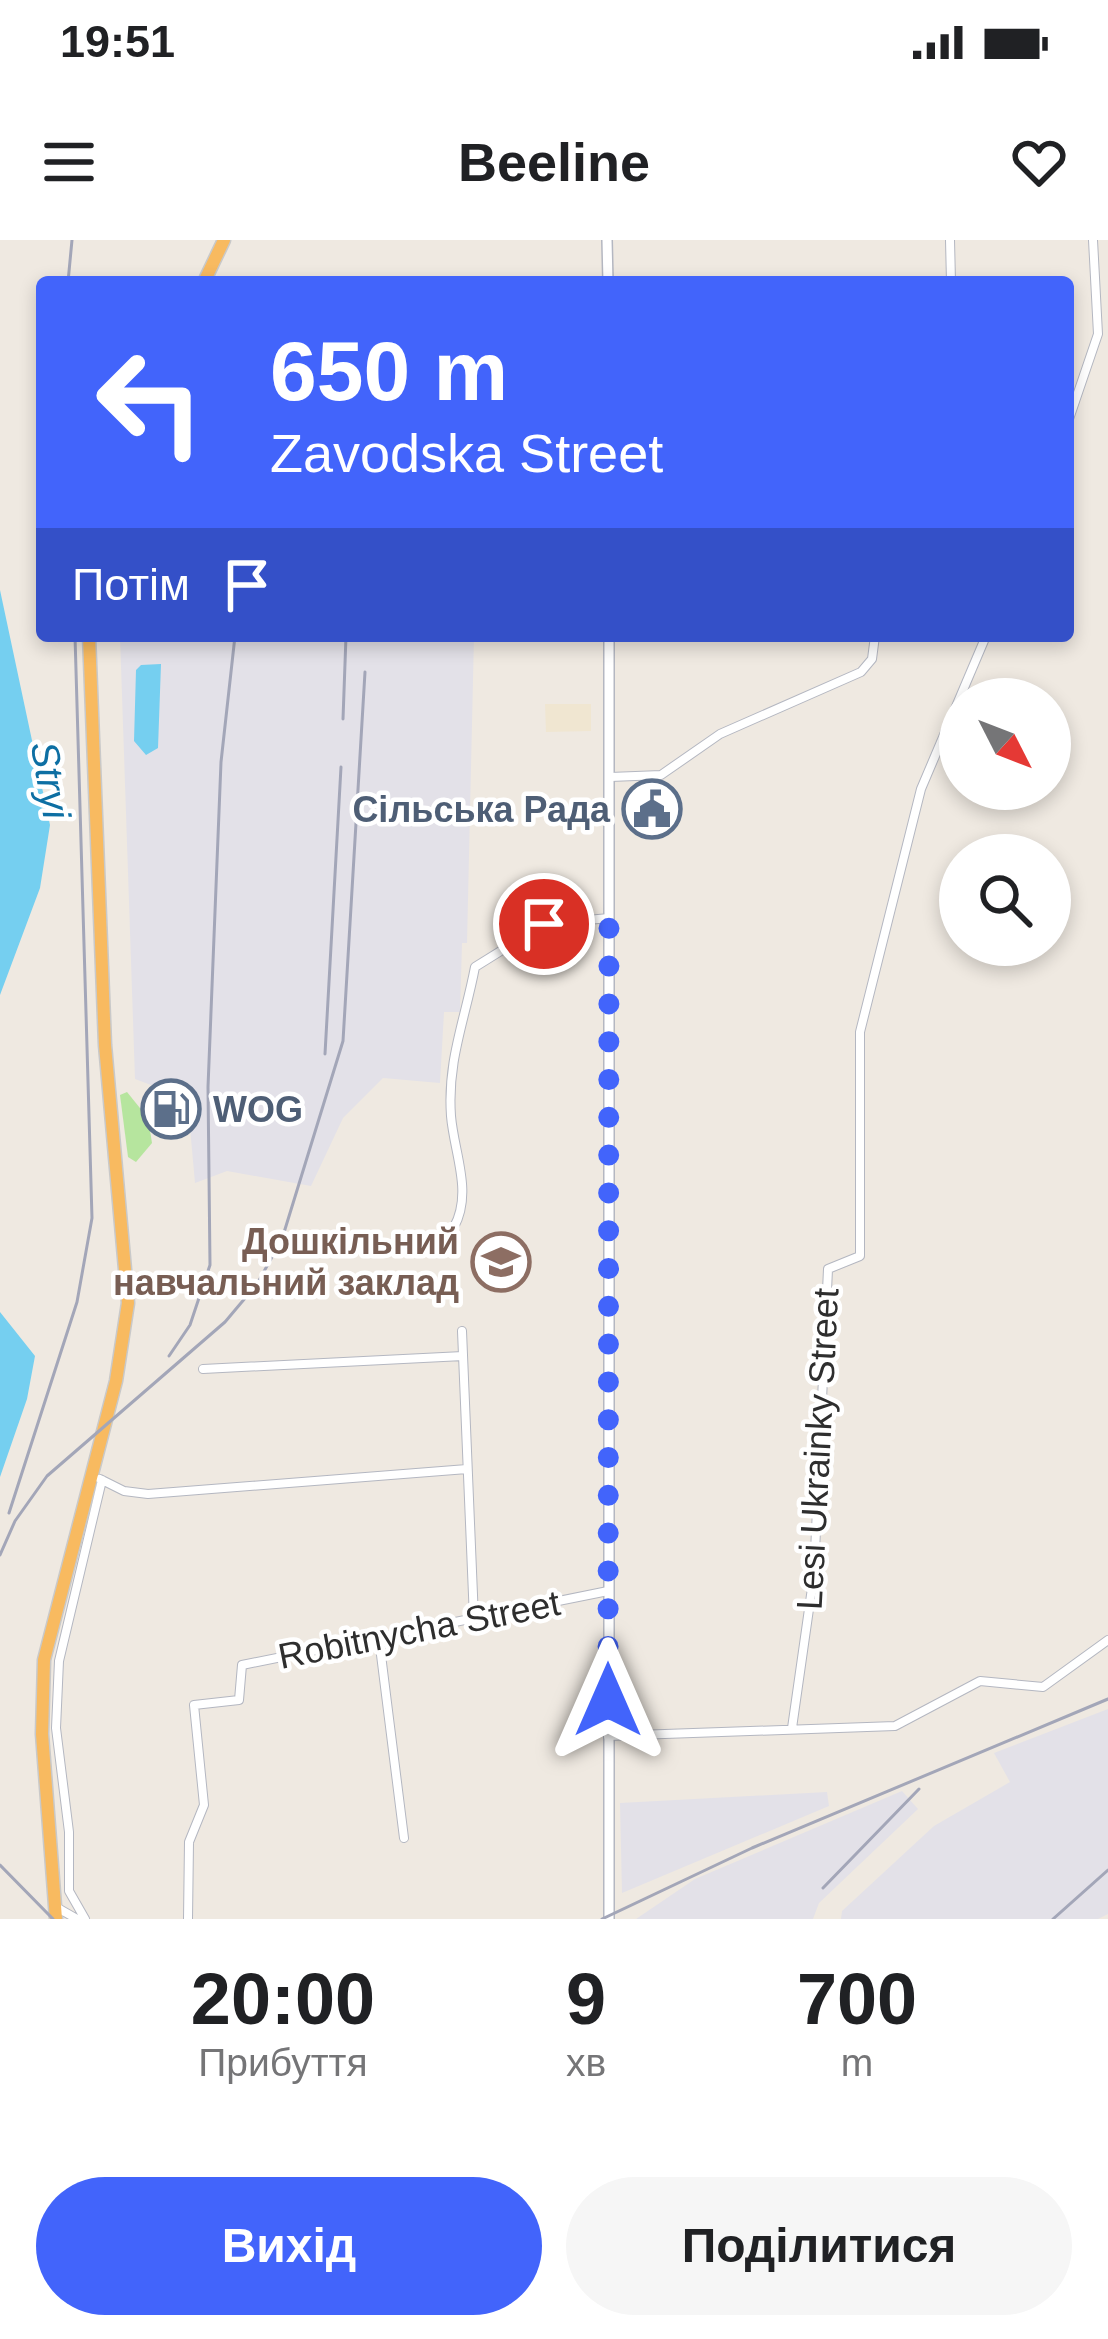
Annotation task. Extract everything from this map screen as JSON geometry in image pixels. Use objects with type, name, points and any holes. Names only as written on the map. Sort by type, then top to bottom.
[{"type":"highway","points":[[207,276],[224,240]]},
{"type":"highway","points":[[55,1913],[42,1685],[119,1365],[128,1278],[105,1045],[88,642]]},
{"type":"street","points":[[607,240],[608,276]]},
{"type":"street","points":[[950,240],[950,276]]},
{"type":"street","points":[[1074,404],[1098,334],[1094,240]]},
{"type":"street","points":[[609,642],[609,1914]]},
{"type":"street","points":[[610,777],[661,775],[720,734],[861,672],[872,659],[873,642]]},
{"type":"street","name":"Lesi Ukrainky Street","points":[[793,1727],[814,1574],[828,1269],[860,1256],[860,1032],[921,789],[983,642]]},
{"type":"street","points":[[454,1227],[463,1195],[451,1117],[452,1049],[475,967],[544,924],[609,918]]},
{"type":"street","points":[[462,1331],[473,1619]]},
{"type":"street","points":[[202,1369],[463,1357]]},
{"type":"street","points":[[81,1919],[69,1892],[69,1832],[56,1728],[59,1661],[95,1477],[148,1494],[466,1469]]},
{"type":"street","name":"Robitnycha Street","points":[[188,1919],[189,1842],[204,1804],[194,1705],[239,1700],[242,1664],[608,1591]]},
{"type":"street","points":[[379,1640],[404,1838]]},
{"type":"street","points":[[608,1736],[895,1726],[980,1681],[1043,1687],[1108,1640]]},
{"type":"street","points":[[55,1913],[81,1919]]},
{"type":"shaded area","points":[[120,642],[474,642],[467,943],[462,943],[460,1012],[444,1012],[440,1083],[383,1078],[343,1118],[311,1186],[227,1171],[195,1183],[186,1083],[151,1085],[135,1079]]},
{"type":"shaded area","points":[[545,704],[591,704],[591,731],[546,732]]},
{"type":"shaded area","points":[[1108,1709],[1108,1914],[1098,1919],[841,1919],[842,1911],[934,1826],[1010,1782],[994,1753]]},
{"type":"shaded area","points":[[902,1791],[918,1809],[819,1903],[813,1919],[636,1919],[695,1879]]},
{"type":"shaded area","points":[[827,1792],[829,1806],[622,1893],[620,1803]]},
{"type":"green space","points":[[127,1092],[148,1118],[152,1143],[136,1162],[128,1157],[120,1095]]},
{"type":"water","points":[[0,590],[50,825],[40,888],[0,995]]},
{"type":"water","points":[[161,664],[158,748],[146,755],[134,741],[136,670],[141,665]]},
{"type":"water","points":[[0,1312],[35,1356],[27,1399],[0,1477]]},
{"type":"railway","points":[[69,276],[72,240]]},
{"type":"railway","points":[[9,1513],[77,1302],[92,1218],[75,642]]},
{"type":"railway","points":[[169,1356],[190,1325],[210,1265],[208,1087],[221,762],[234,642]]},
{"type":"railway","points":[[343,719],[346,642]]},
{"type":"railway","points":[[0,1555],[15,1521],[47,1476],[225,1322],[257,1284],[282,1239],[343,1041],[365,672]]},
{"type":"railway","points":[[325,1054],[341,767]]},
{"type":"railway","points":[[602,1919],[752,1848],[1108,1699]]},
{"type":"railway","points":[[823,1888],[919,1789]]},
{"type":"railway","points":[[0,1865],[53,1919]]},
{"type":"railway","points":[[1053,1919],[1108,1870]]},
{"type":"place","name":"Сільська Рада","points":[[652,809]]},
{"type":"place","name":"WOG","points":[[171,1109]]},
{"type":"place","name":"Дошкільний навчальний заклад","points":[[501,1262]]},
{"type":"route","points":[[544,924],[609,918],[608,1700]]},
{"type":"water label","name":"Stryi","points":[[51,780]]}]
